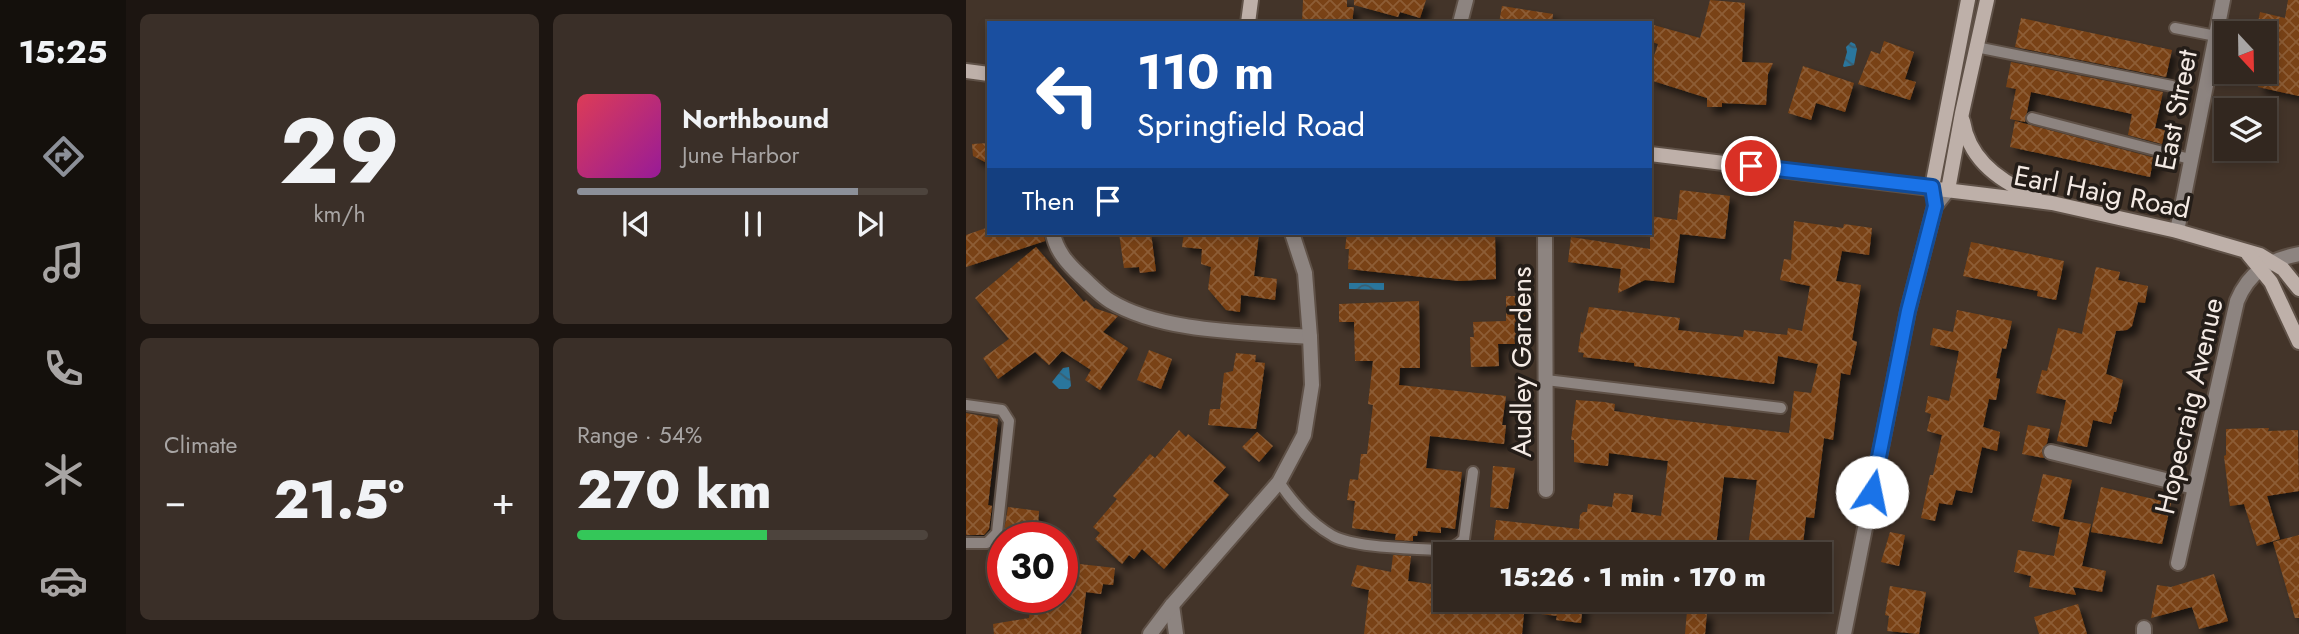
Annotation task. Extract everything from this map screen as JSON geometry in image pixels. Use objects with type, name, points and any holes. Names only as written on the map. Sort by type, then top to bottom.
[{"type":"street","points":[[1248,21],[1251,0]]},
{"type":"street","points":[[1461,21],[1466,0]]},
{"type":"street","points":[[1844,634],[1908,311],[1935,206],[1932,187],[1968,0]]},
{"type":"street","points":[[1935,206],[1948,190],[1987,0]]},
{"type":"street","name":"East Street","points":[[2219,21],[2224,0]]},
{"type":"street","name":"East Street","points":[[2177,231],[2214,45]]},
{"type":"street","points":[[966,71],[987,74]]},
{"type":"street","points":[[1962,113],[1968,140],[1984,166],[2018,190],[2052,203]]},
{"type":"street","name":"Earl Haig Road","points":[[1652,154],[2052,203],[2177,231],[2244,251],[2267,265],[2283,269],[2299,289]]},
{"type":"street","points":[[1053,235],[1055,247],[1076,272],[1110,301],[1151,318],[1197,328],[1310,337]]},
{"type":"street","points":[[1150,634],[1279,482],[1299,447],[1307,422],[1312,386],[1305,273],[1293,235]]},
{"type":"street","name":"Audley Gardens","points":[[1545,235],[1546,490]]},
{"type":"street","points":[[2299,254],[2267,265],[2299,342]]},
{"type":"street","name":"Hopecraig Avenue","points":[[2178,563],[2237,301],[2248,280],[2267,265]]},
{"type":"street","points":[[2050,452],[2194,486]]},
{"type":"street","points":[[1172,605],[1175,634]]},
{"type":"lane","points":[[2175,28],[2214,36]]},
{"type":"lane","points":[[1976,47],[2172,86]]},
{"type":"lane","points":[[2032,118],[2190,159]]},
{"type":"lane","points":[[1546,380],[1782,408]]},
{"type":"lane","points":[[966,405],[1002,410],[1009,421],[997,533],[987,543],[966,543]]},
{"type":"lane","points":[[1279,482],[1303,512],[1335,537],[1351,542],[1436,550],[1450,549],[1464,538],[1473,472]]},
{"type":"water","points":[[1851,42],[1857,49],[1854,65],[1844,67],[1846,47]]},
{"type":"water","points":[[1349,283],[1384,283],[1384,290],[1349,289]]},
{"type":"water","points":[[1069,367],[1071,386],[1068,389],[1059,389],[1052,382],[1063,368]]},
{"type":"building","points":[[1303,0],[1347,0],[1347,7],[1354,7],[1352,21],[1302,21]]},
{"type":"building","points":[[1354,0],[1426,0],[1420,18],[1400,12],[1398,17],[1354,5]]},
{"type":"building","points":[[1710,0],[1745,3],[1742,62],[1773,63],[1768,74],[1766,105],[1722,103],[1722,107],[1707,107],[1707,98],[1652,81],[1652,62],[1658,44],[1652,42],[1652,25],[1700,38]]},
{"type":"building","points":[[2288,0],[2299,0],[2299,96],[2258,87],[2259,84],[2277,84],[2277,21],[2258,21],[2260,12],[2285,18]]},
{"type":"building","points":[[1502,6],[1553,14],[1552,21],[1499,21]]},
{"type":"building","points":[[2021,18],[2172,50],[2166,77],[2015,47]]},
{"type":"building","points":[[1884,41],[1914,52],[1905,79],[1916,82],[1910,100],[1858,84],[1871,51],[1880,54]]},
{"type":"building","points":[[2011,62],[2163,92],[2155,128],[2165,130],[2162,144],[2128,135],[2132,114],[2031,92],[2025,122],[2010,119],[2016,89],[2006,87]]},
{"type":"building","points":[[1803,66],[1854,83],[1845,112],[1816,103],[1811,120],[1788,113]]},
{"type":"building","points":[[2015,121],[2159,159],[2158,167],[2152,166],[2150,177],[2010,147]]},
{"type":"building","points":[[987,143],[987,163],[973,156],[972,144]]},
{"type":"building","points":[[1680,190],[1730,196],[1725,239],[1680,234],[1674,283],[1645,280],[1618,293],[1621,269],[1568,262],[1571,237],[1650,249],[1652,216],[1677,220]]},
{"type":"building","points":[[1794,221],[1843,228],[1844,224],[1872,228],[1869,255],[1842,251],[1836,281],[1861,285],[1852,340],[1857,342],[1850,375],[1841,373],[1833,440],[1824,438],[1814,518],[1806,517],[1803,542],[1749,542],[1757,480],[1724,477],[1716,542],[1494,542],[1496,520],[1579,529],[1580,515],[1587,512],[1588,504],[1612,507],[1614,493],[1633,495],[1631,512],[1661,516],[1668,461],[1609,453],[1608,466],[1574,462],[1574,440],[1571,440],[1576,400],[1615,404],[1614,411],[1789,433],[1794,391],[1811,393],[1818,364],[1778,356],[1774,384],[1634,366],[1634,363],[1583,357],[1584,353],[1578,352],[1589,307],[1680,318],[1678,330],[1743,337],[1744,330],[1787,335],[1788,328],[1802,331],[1810,286],[1780,280],[1784,259],[1791,260]]},
{"type":"building","points":[[987,228],[987,235],[1044,235],[1045,241],[966,267],[966,235]]},
{"type":"building","points":[[1119,235],[1151,235],[1156,271],[1140,273],[1139,267],[1124,268]]},
{"type":"building","points":[[1184,235],[1259,235],[1254,276],[1277,279],[1275,300],[1241,295],[1240,312],[1226,310],[1208,289],[1211,267],[1201,264],[1202,249],[1182,247]]},
{"type":"building","points":[[1347,235],[1495,235],[1496,279],[1459,281],[1348,269],[1349,249],[1345,249]]},
{"type":"building","points":[[1971,242],[2064,261],[2056,300],[2037,296],[2038,291],[1963,276]]},
{"type":"building","points":[[1036,247],[1084,302],[1086,300],[1094,308],[1118,316],[1103,332],[1128,348],[1100,390],[1085,380],[1091,370],[1062,351],[1049,365],[1035,352],[998,379],[983,358],[1009,339],[975,298]]},
{"type":"building","points":[[2096,267],[2120,272],[2118,280],[2148,286],[2145,303],[2138,302],[2132,326],[2127,330],[2116,331],[2106,374],[2123,380],[2116,412],[2111,424],[2093,420],[2087,447],[2057,441],[2066,400],[2036,393],[2042,370],[2047,371],[2058,328],[2082,334]]},
{"type":"building","points":[[1506,296],[1528,296],[1528,335],[1515,336],[1515,344],[1498,344],[1499,366],[1471,367],[1470,337],[1474,337],[1473,322],[1506,321]]},
{"type":"building","points":[[1419,301],[1420,368],[1400,368],[1399,385],[1506,396],[1502,425],[1506,425],[1504,444],[1430,436],[1426,468],[1462,472],[1455,529],[1441,527],[1441,533],[1418,531],[1417,536],[1413,536],[1413,541],[1395,540],[1396,534],[1352,528],[1355,501],[1347,500],[1350,479],[1358,480],[1361,454],[1367,454],[1373,405],[1368,404],[1373,361],[1355,361],[1354,322],[1339,322],[1339,304]]},
{"type":"building","points":[[1957,310],[2012,321],[2006,349],[2002,348],[1996,378],[2000,379],[1996,400],[1989,399],[1983,427],[2000,432],[1997,451],[1982,447],[1972,493],[1956,490],[1952,505],[1939,503],[1935,521],[1921,518],[1942,435],[1927,431],[1931,414],[1925,412],[1928,396],[1949,401],[1959,351],[1930,345],[1933,328],[1953,332]]},
{"type":"building","points":[[1149,350],[1172,359],[1161,389],[1137,380]]},
{"type":"building","points":[[1236,353],[1256,355],[1255,362],[1265,363],[1256,429],[1208,425],[1210,409],[1220,409],[1224,373],[1233,371]]},
{"type":"building","points":[[966,413],[998,419],[988,505],[992,506],[990,522],[987,522],[987,531],[984,535],[966,535]]},
{"type":"building","points":[[2028,425],[2050,429],[2047,443],[2042,450],[2044,458],[2022,454]]},
{"type":"building","points":[[2269,428],[2268,431],[2298,430],[2299,491],[2267,496],[2280,539],[2257,546],[2244,504],[2230,506],[2224,456],[2226,429]]},
{"type":"building","points":[[1179,430],[1186,437],[1188,434],[1226,467],[1213,481],[1229,495],[1164,569],[1142,549],[1134,559],[1129,555],[1122,564],[1095,539],[1100,533],[1093,527],[1117,499],[1113,496],[1141,464],[1150,454],[1155,458]]},
{"type":"building","points":[[1257,432],[1273,446],[1259,462],[1242,447]]},
{"type":"building","points":[[1493,466],[1515,468],[1508,509],[1490,507]]},
{"type":"building","points":[[2043,474],[2072,480],[2063,519],[2091,524],[2082,566],[2106,571],[2102,592],[2073,587],[2076,595],[2029,587],[2031,576],[2014,572],[2018,550],[2054,556],[2060,527],[2032,521]]},
{"type":"building","points":[[2101,487],[2171,503],[2162,544],[2091,532]]},
{"type":"building","points":[[1008,507],[1039,511],[1038,522],[1006,522]]},
{"type":"building","points":[[1890,532],[1905,535],[1899,566],[1881,562]]},
{"type":"building","points":[[2299,535],[2299,618],[2295,618],[2273,542]]},
{"type":"building","points":[[1393,555],[1411,556],[1408,581],[1433,584],[1433,612],[1524,612],[1522,634],[1364,634],[1369,590],[1351,586],[1357,565],[1391,572]]},
{"type":"building","points":[[1078,564],[1115,568],[1113,585],[1103,584],[1101,594],[1086,592],[1081,634],[994,634],[993,624],[1029,618],[1030,613],[1078,613]]},
{"type":"building","points":[[2214,574],[2228,621],[2199,629],[2192,607],[2151,618],[2157,585],[2171,587]]},
{"type":"building","points":[[1890,586],[1926,592],[1919,634],[1887,631],[1889,616],[1885,615]]},
{"type":"building","points":[[2078,604],[2087,634],[2039,634],[2034,617]]},
{"type":"building","points":[[1582,612],[1581,623],[1556,620],[1557,616],[1541,614]]},
{"type":"building","points":[[1687,612],[1707,613],[1705,634],[1685,634]]},
{"type":"route","points":[[1751,166],[1932,187],[1935,206],[1908,311],[1872,492]]}]
